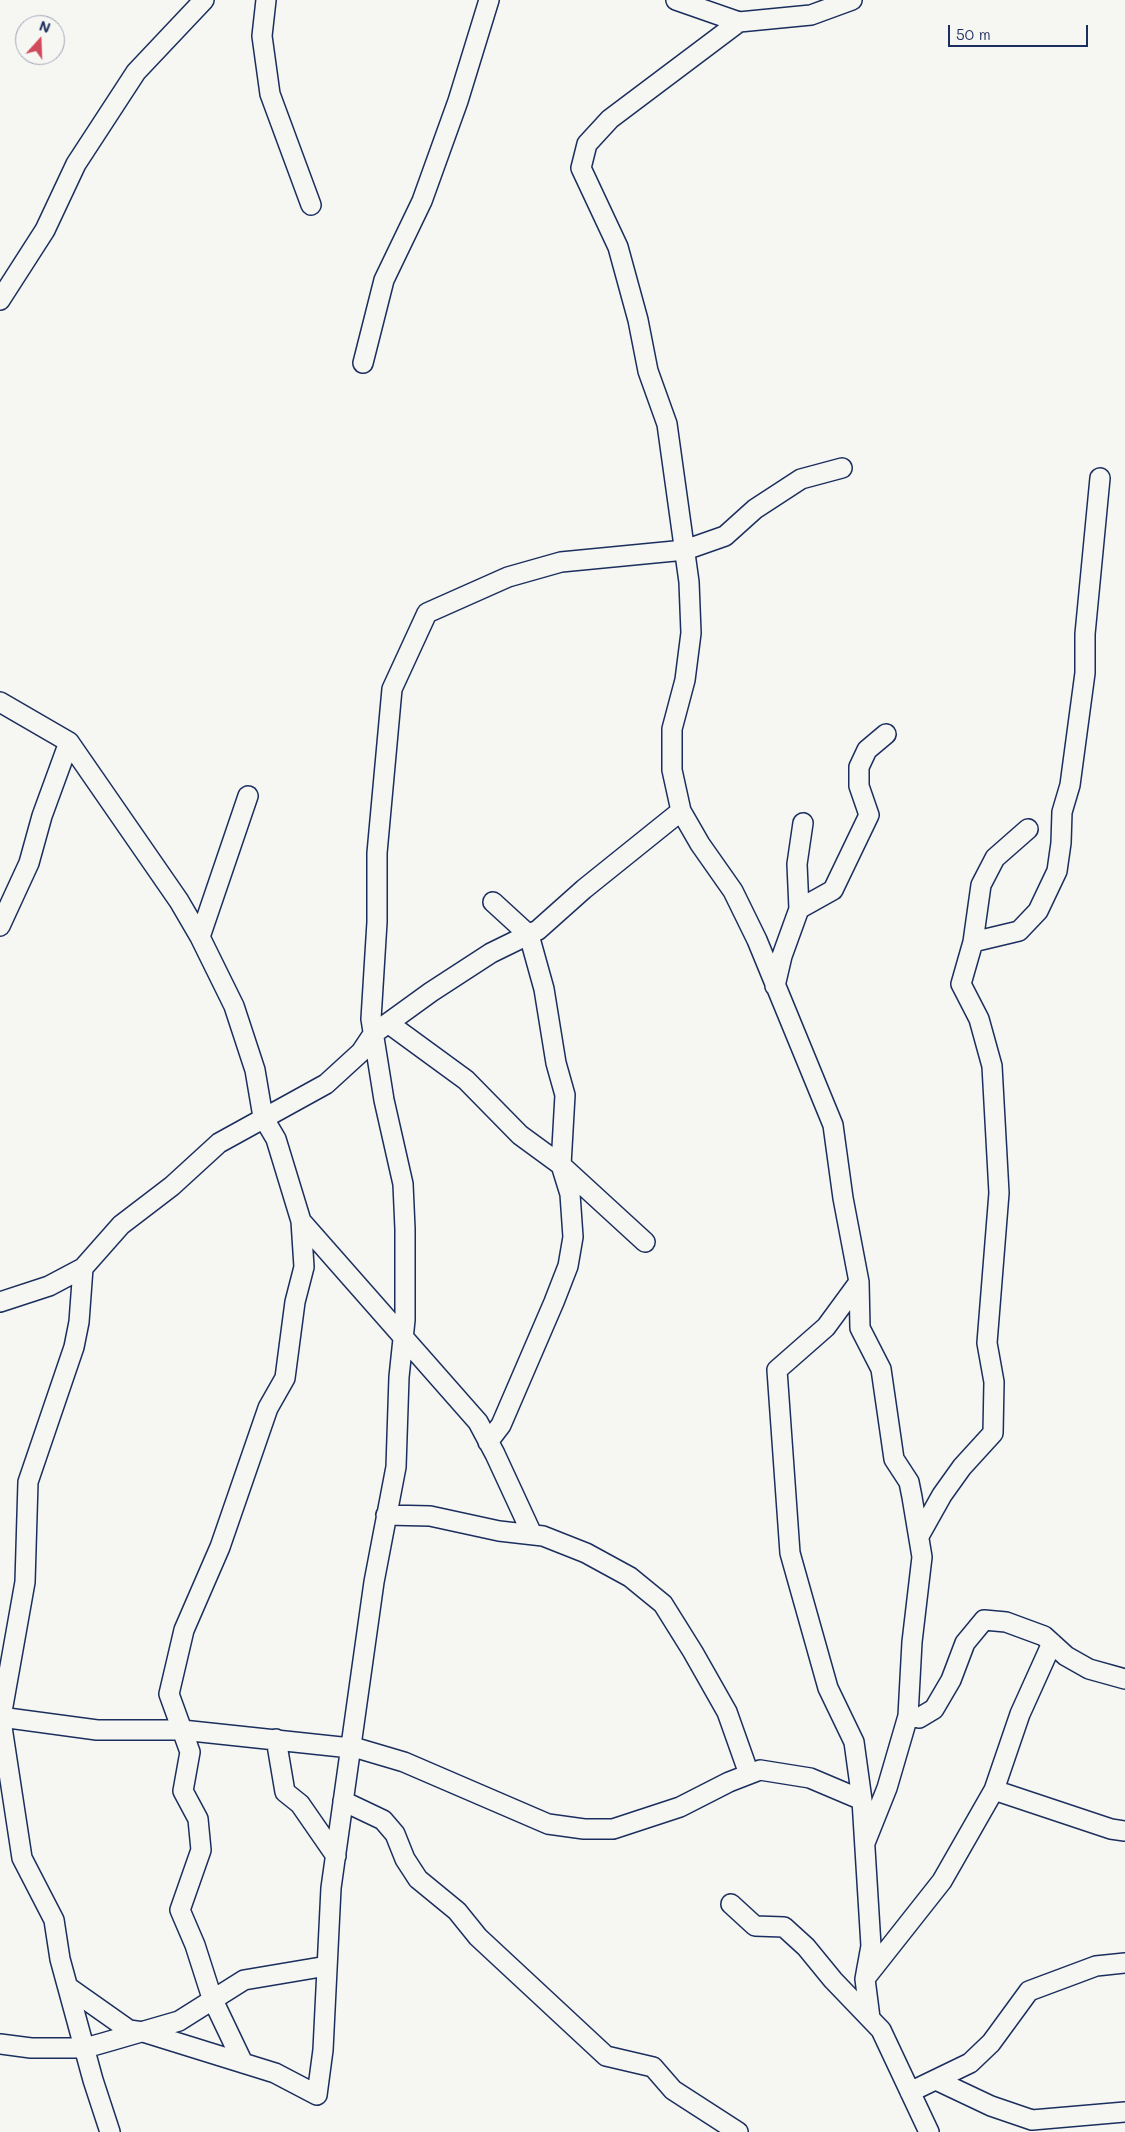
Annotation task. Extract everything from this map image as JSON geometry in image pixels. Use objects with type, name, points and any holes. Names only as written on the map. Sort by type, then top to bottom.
[{"type":"street","points":[[0,300],[45,230],[76,164],[136,72],[204,0]]},
{"type":"street","points":[[266,0],[262,36],[270,94],[311,204]]},
{"type":"street","points":[[362,363],[384,280],[422,201],[458,101],[489,0]]},
{"type":"street","points":[[676,0],[739,22],[811,15],[852,0]]},
{"type":"street","points":[[739,22],[610,120],[587,144],[581,168],[618,248],[638,320],[648,371],[667,424],[690,582],[691,634],[685,680],[672,729],[672,770],[682,811],[700,844],[733,891],[757,940],[833,1125],[843,1198],[860,1282],[860,1328],[881,1369],[894,1459],[909,1482],[919,1536],[922,1557],[912,1642],[908,1716],[887,1788],[865,1843]]},
{"type":"street","points":[[645,1242],[561,1165],[520,1135],[466,1080],[381,1029],[371,1019],[377,922],[376,854],[392,688],[427,613],[508,577],[561,562],[620,558],[685,550],[725,536],[755,509],[801,479],[842,468]]},
{"type":"street","points":[[973,942],[1019,931],[1038,911],[1057,871],[1061,843],[1062,812],[1070,785],[1085,673],[1087,609],[1100,478]]},
{"type":"street","points":[[0,702],[69,742],[179,901],[200,937],[234,1006],[255,1070],[263,1117],[276,1139],[300,1221],[300,1245],[304,1267],[295,1302],[285,1378],[268,1408],[220,1547],[184,1630],[169,1694],[190,1752],[183,1791],[198,1818],[201,1850],[180,1910],[195,1945],[212,1998],[243,2063]]},
{"type":"street","points":[[799,909],[833,890],[845,868],[869,816],[859,786],[859,767],[867,750],[886,734]]},
{"type":"street","points":[[0,926],[29,863],[42,816],[69,742]]},
{"type":"street","points":[[200,937],[248,796]]},
{"type":"street","points":[[0,1302],[49,1286],[83,1268],[121,1225],[172,1186],[219,1142],[326,1084],[362,1052],[381,1029],[491,953],[538,930],[584,889],[682,811]]},
{"type":"street","points":[[775,986],[782,956],[799,909],[797,864],[803,823]]},
{"type":"street","points":[[919,1536],[942,1495],[962,1466],[993,1433],[994,1382],[987,1343],[996,1253],[998,1193],[992,1066],[979,1019],[961,984],[973,942],[981,885],[995,858],[1028,829]]},
{"type":"street","points":[[488,1442],[501,1425],[568,1266],[573,1237],[570,1194],[561,1165],[565,1095],[556,1063],[544,989],[529,935],[493,902]]},
{"type":"street","points":[[68,1986],[129,2030],[143,2032],[276,2073],[317,2095],[323,2050],[331,1888],[367,1627],[396,1467],[399,1377],[403,1339],[406,1270],[404,1184],[384,1100],[381,1029]]},
{"type":"street","points":[[300,1221],[467,1410],[488,1442],[532,1534]]},
{"type":"street","points":[[83,1268],[79,1322],[74,1348],[28,1482],[25,1582],[0,1716],[22,1858],[54,1920],[60,1959],[84,2048],[110,2132]]},
{"type":"street","points":[[860,1282],[826,1327],[777,1370],[790,1553],[828,1688],[854,1742],[862,1800],[871,1946],[865,1979],[870,2018]]},
{"type":"street","points":[[386,1515],[430,1516],[499,1531],[544,1536],[586,1553],[630,1577],[663,1604],[727,1712],[749,1774]]},
{"type":"street","points":[[908,1716],[919,1718],[934,1709],[951,1680],[964,1643],[984,1620],[1006,1622],[1044,1636],[1066,1656],[1089,1669],[1125,1679]]},
{"type":"street","points":[[865,1979],[942,1881],[994,1790],[1020,1714],[1052,1643]]},
{"type":"street","points":[[0,1716],[97,1730],[182,1730],[351,1748],[404,1762],[548,1824],[584,1829],[613,1829],[680,1807],[760,1770],[782,1772],[810,1778],[862,1800]]},
{"type":"street","points":[[276,1740],[285,1792],[300,1804],[336,1856]]},
{"type":"street","points":[[994,1790],[1111,1829],[1125,1831]]},
{"type":"street","points":[[344,1801],[383,1820],[395,1834],[405,1859],[418,1879],[457,1911],[478,1937],[606,2056],[653,2067],[673,2090],[738,2132]]},
{"type":"street","points":[[731,1904],[755,1926],[784,1927],[881,2030],[929,2132]]},
{"type":"street","points":[[910,2092],[970,2063],[991,2043],[1029,1991],[1096,1966],[1125,1963]]},
{"type":"street","points":[[0,2044],[31,2048],[84,2048],[179,2021],[212,1998],[244,1980],[327,1966]]},
{"type":"street","points":[[936,2080],[990,2106],[1032,2120],[1125,2112]]}]
